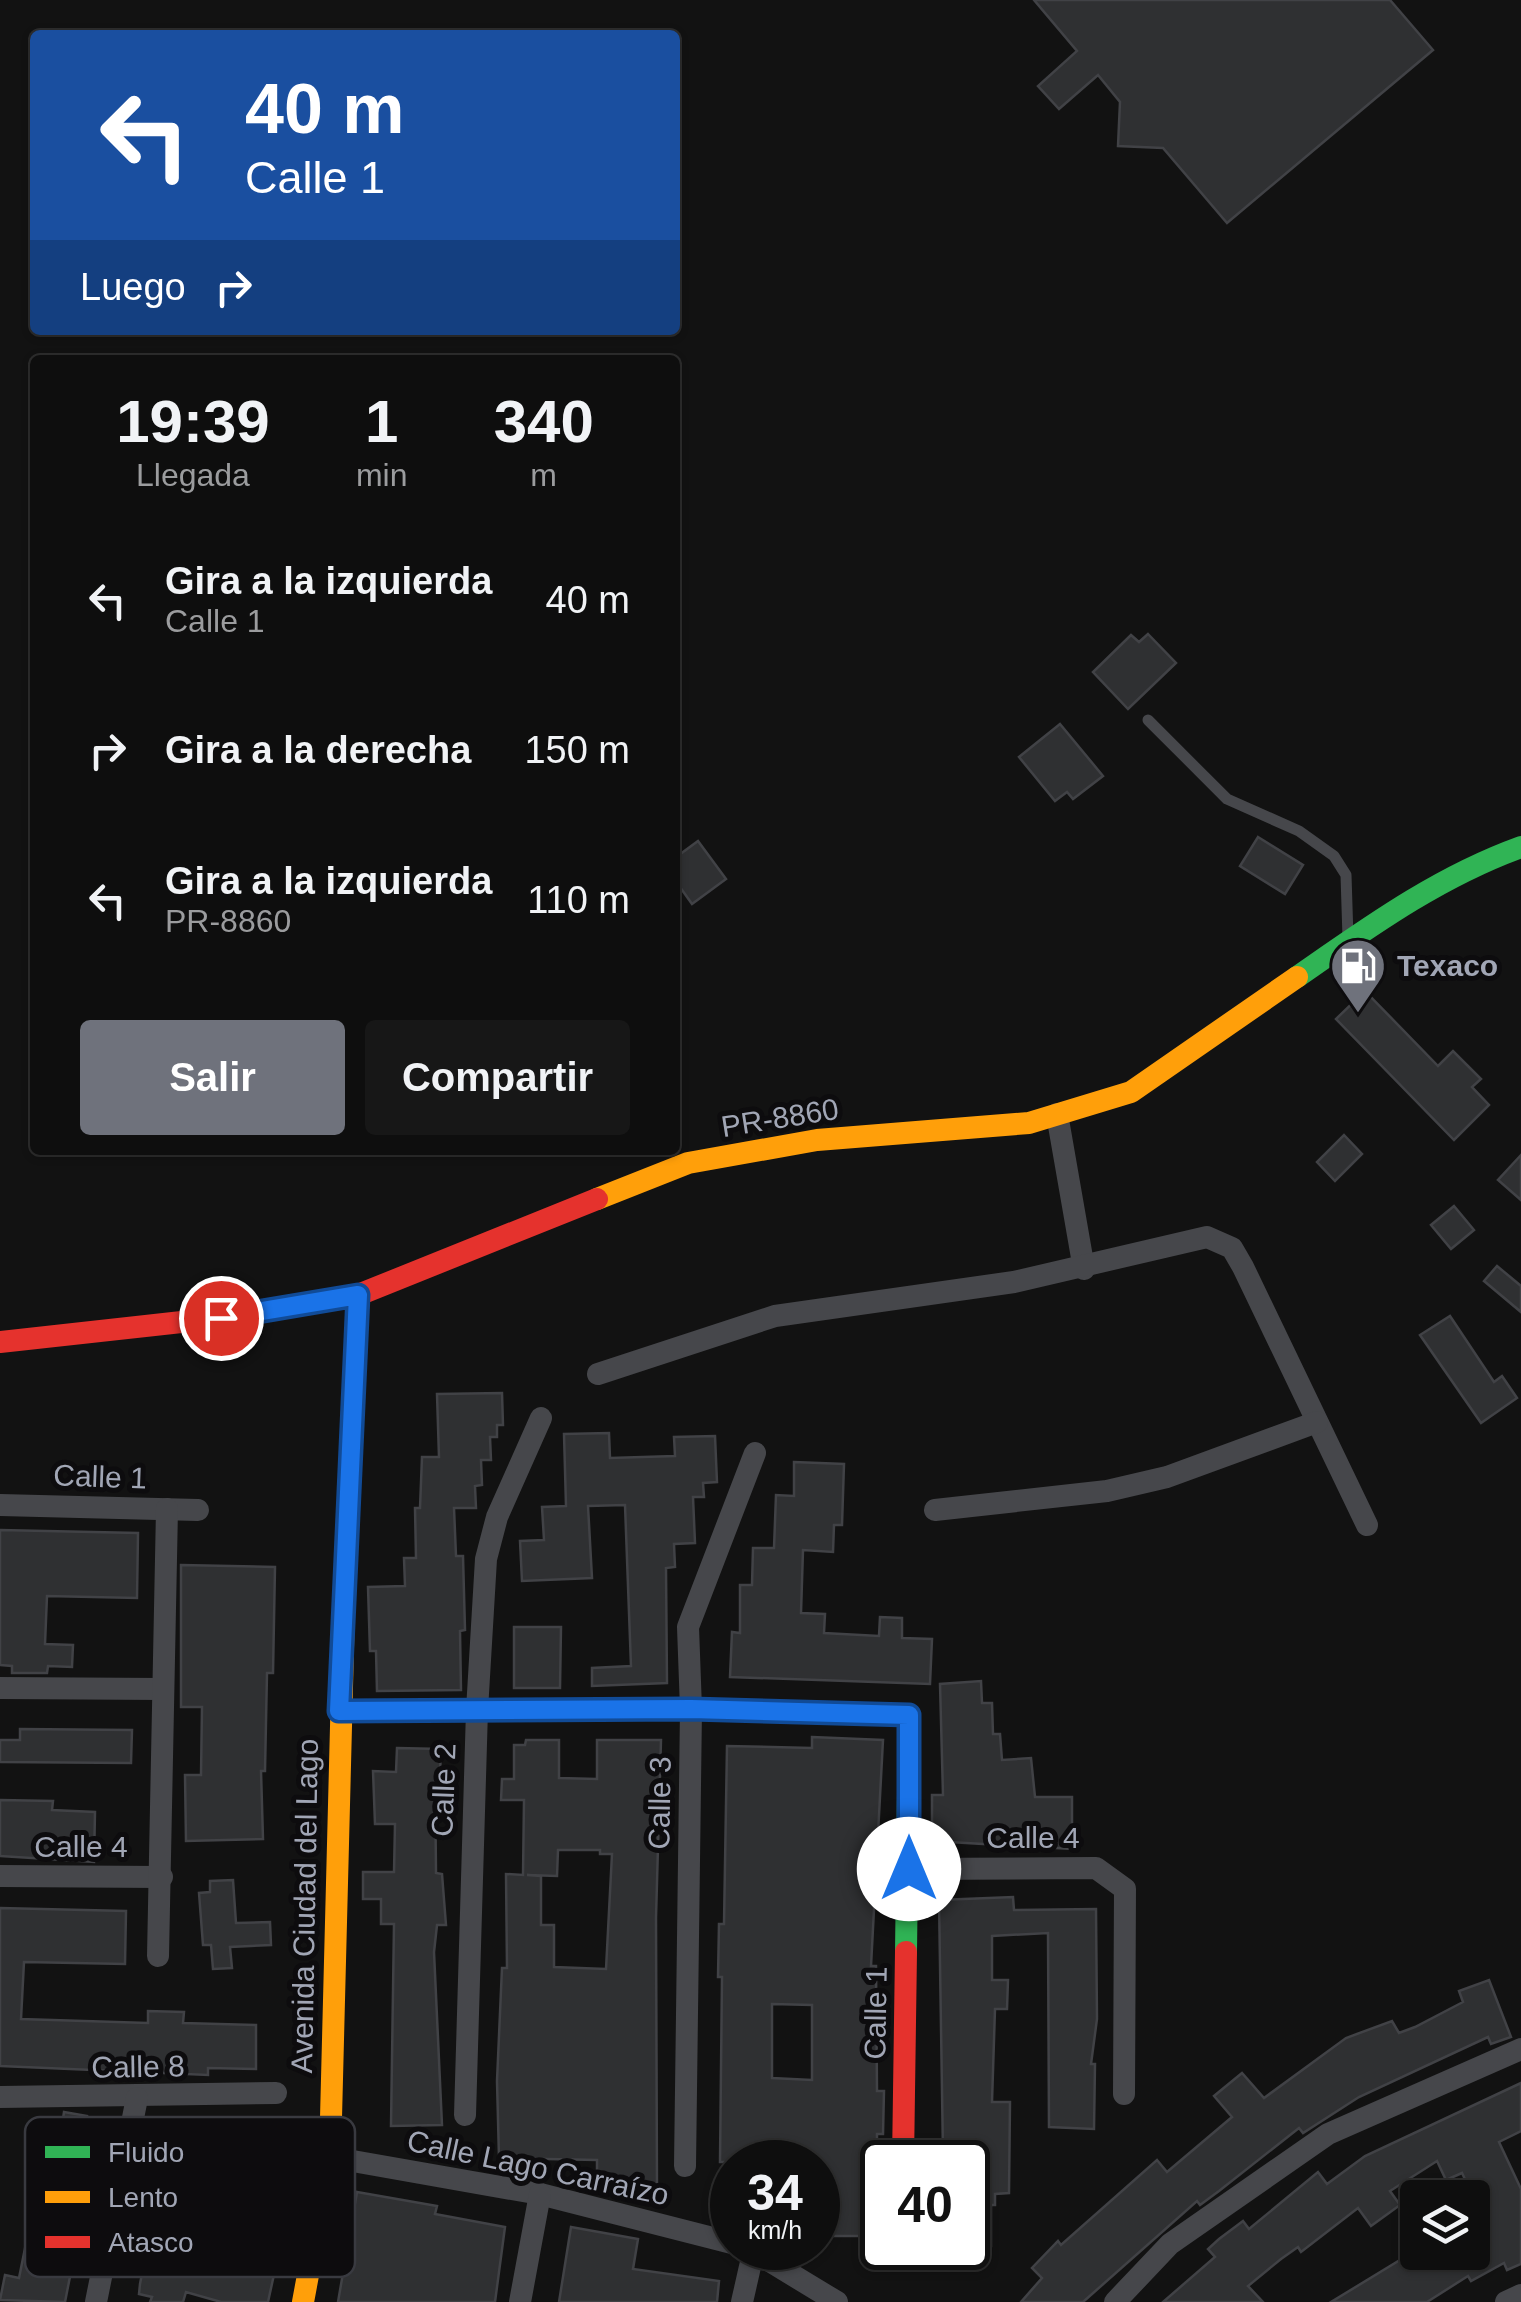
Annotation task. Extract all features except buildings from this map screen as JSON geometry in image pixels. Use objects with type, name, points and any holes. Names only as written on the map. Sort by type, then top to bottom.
[{"type":"street","name":"PR-8860","points":[[0,1342],[245,1315],[358,1295],[688,1163],[816,1140],[1029,1122],[1131,1092],[1410,898],[1480,862],[1521,847]]},
{"type":"street","points":[[1057,1114],[1084,1269]]},
{"type":"street","points":[[598,1374],[776,1316],[1084,1269],[1208,1237],[1232,1248],[1366,1525]]},
{"type":"street","name":"Avenida Ciudad del Lago","points":[[331,2117],[339,1711],[358,1295]]},
{"type":"street","name":"Calle 2","points":[[466,2115],[477,1710],[486,1559],[497,1517],[542,1418]]},
{"type":"street","points":[[935,1510],[1107,1491],[1167,1477],[1317,1422]]},
{"type":"street","name":"Calle 3","points":[[685,2166],[691,1709],[688,1627],[755,1453]]},
{"type":"street","name":"Calle 1","points":[[0,1504],[198,1510]]},
{"type":"street","points":[[158,1956],[167,1510]]},
{"type":"street","points":[[0,1688],[163,1689]]},
{"type":"street","name":"Calle 1","points":[[339,1711],[691,1709],[909,1715],[904,2140]]},
{"type":"street","name":"Calle 4","points":[[909,1869],[1096,1868],[1115,1878],[1125,1889],[1124,2094]]},
{"type":"street","name":"Calle 4","points":[[0,1876],[162,1877]]},
{"type":"street","points":[[1115,2302],[1170,2244],[1328,2134],[1521,2049]]},
{"type":"street","name":"Calle 8","points":[[0,2097],[276,2093]]},
{"type":"street","points":[[133,2117],[137,2098]]},
{"type":"street","name":"Calle Lago Carraízo","points":[[355,2162],[540,2194],[710,2238]]},
{"type":"street","points":[[520,2302],[540,2194]]},
{"type":"street","points":[[742,2302],[744,2270]]},
{"type":"street","name":"Calle Lago Carraízo","points":[[783,2270],[837,2302]]},
{"type":"street","points":[[96,2302],[101,2277]]},
{"type":"street","name":"Avenida Ciudad del Lago","points":[[303,2302],[308,2277]]},
{"type":"street","points":[[1506,2302],[1521,2295]]},
{"type":"lane","points":[[1148,720],[1226,799],[1299,831],[1334,856],[1346,875],[1348,942]]},
{"type":"traffic: fast","points":[[1297,977],[1433,888],[1521,847]]},
{"type":"traffic: fast","points":[[339,1711],[691,1709],[909,1715],[906,1952]]},
{"type":"traffic: slow","points":[[597,1199],[688,1163],[817,1140],[1029,1123],[1131,1092],[1297,977]]},
{"type":"traffic: slow","points":[[331,2117],[344,1609]]},
{"type":"traffic: slow","points":[[303,2302],[308,2277]]},
{"type":"traffic: jam","points":[[0,1342],[245,1315],[358,1295],[597,1199]]},
{"type":"traffic: jam","points":[[344,1609],[358,1295]]},
{"type":"traffic: jam","points":[[903,2140],[906,1952]]},
{"type":"place","name":"Texaco","points":[[1358,1015]]},
{"type":"route","points":[[221,1318],[358,1295],[339,1711],[691,1709],[909,1715],[909,1869]]}]
